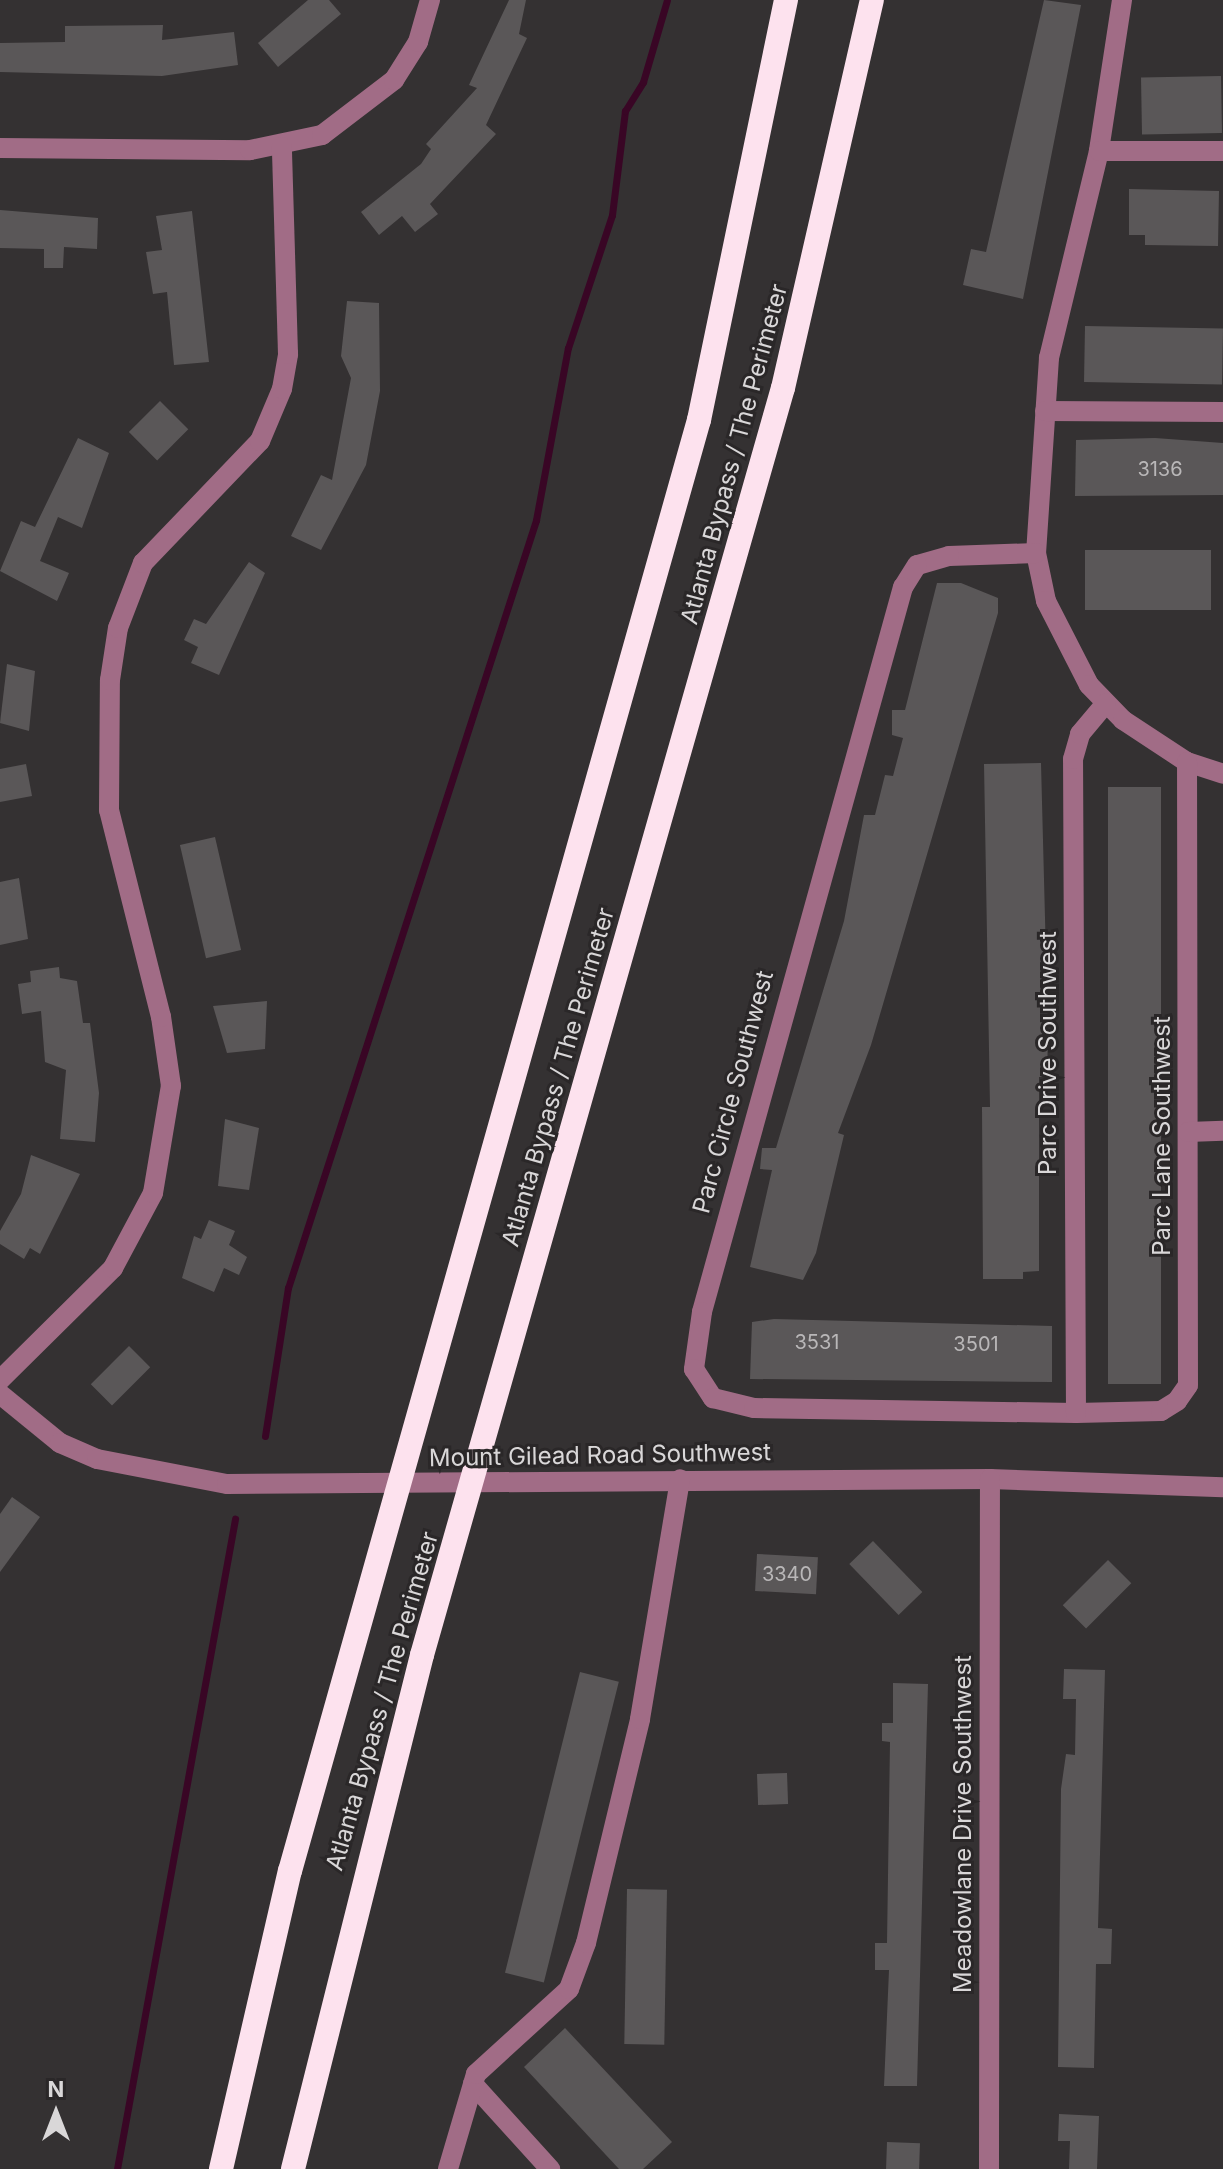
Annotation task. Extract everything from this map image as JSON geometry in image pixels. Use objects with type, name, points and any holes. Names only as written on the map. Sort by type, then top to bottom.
[{"type":"highway","name":"Atlanta Bypass / The Perimeter","points":[[221,2169],[290,1871],[699,420],[786,0]]},
{"type":"highway","name":"Atlanta Bypass / The Perimeter","points":[[293,2169],[344,1942],[492,1409],[783,388],[872,0]]},
{"type":"street","points":[[0,148],[282,147],[362,112],[394,80],[418,42],[430,0]]},
{"type":"street","points":[[1122,0],[1099,151],[1055,329],[1045,411],[1036,553],[1046,601],[1089,685],[1106,703],[1187,762],[1223,774]]},
{"type":"street","points":[[0,1380],[113,1268],[153,1193],[171,1086],[161,1017],[109,810],[110,680],[118,628],[143,563],[260,441],[282,389],[288,354],[282,147]]},
{"type":"street","points":[[1099,151],[1223,151]]},
{"type":"street","points":[[1045,411],[1223,412]]},
{"type":"street","name":"Parc Circle Southwest","points":[[1036,553],[949,556],[917,565],[903,587],[782,1010],[702,1312],[694,1369],[713,1398],[754,1408],[1076,1413]]},
{"type":"street","name":"Parc Drive Southwest","points":[[1076,1413],[1073,759],[1080,734],[1106,703]]},
{"type":"street","name":"Parc Lane Southwest","points":[[1076,1413],[1161,1411],[1188,1385],[1187,762]]},
{"type":"street","points":[[1188,1132],[1223,1131]]},
{"type":"street","name":"Mount Gilead Road Southwest","points":[[0,1394],[60,1443],[193,1481],[990,1479],[1223,1487]]},
{"type":"street","points":[[448,2169],[473,2084],[569,1989],[586,1943],[640,1719],[680,1479]]},
{"type":"street","name":"Meadowlane Drive Southwest","points":[[989,2169],[990,1479]]},
{"type":"street","points":[[473,2084],[550,2169]]},
{"type":"building","points":[[308,0],[329,0],[341,14],[278,67],[258,43]]},
{"type":"building","points":[[509,0],[526,0],[519,34],[527,38],[486,125],[496,134],[430,204],[438,214],[415,232],[402,216],[379,235],[361,212],[421,164],[431,149],[426,144],[477,88],[469,85]]},
{"type":"building","points":[[1044,0],[1081,5],[1023,299],[963,285],[971,249],[986,252]]},
{"type":"building","points":[[163,25],[162,40],[234,32],[238,65],[162,76],[0,72],[0,43],[65,42],[65,26]]},
{"type":"building","points":[[1221,76],[1222,133],[1142,134],[1141,77]]},
{"type":"building","points":[[1129,189],[1219,191],[1218,246],[1145,245],[1145,235],[1129,235]]},
{"type":"building","points":[[0,210],[98,218],[97,249],[64,247],[63,268],[44,268],[44,249],[0,248]]},
{"type":"building","points":[[192,211],[209,362],[174,365],[167,292],[153,294],[146,252],[162,250],[156,216]]},
{"type":"building","points":[[347,301],[379,303],[380,391],[366,465],[321,550],[291,536],[321,475],[332,480],[351,378],[341,356]]},
{"type":"building","points":[[1085,326],[1223,328],[1222,384],[1084,382]]},
{"type":"building","points":[[160,401],[188,429],[157,460],[129,432]]},
{"type":"building","points":[[78,438],[109,453],[82,528],[58,517],[40,561],[69,573],[57,601],[0,571],[21,521],[35,527]]},
{"type":"building","points":[[1155,438],[1223,443],[1223,495],[1075,496],[1076,440]]},
{"type":"building","points":[[1085,550],[1211,550],[1211,610],[1085,610]]},
{"type":"building","points":[[249,562],[265,573],[219,675],[191,663],[198,647],[184,640],[194,619],[206,624]]},
{"type":"building","points":[[937,583],[961,583],[998,598],[998,613],[871,1045],[838,1133],[844,1135],[816,1253],[803,1280],[750,1267],[772,1170],[760,1169],[762,1148],[776,1148],[844,921],[864,815],[875,815],[885,775],[893,776],[903,738],[892,735],[892,710],[905,710]]},
{"type":"building","points":[[7,664],[35,671],[29,731],[0,723]]},
{"type":"building","points":[[1041,763],[1048,1034],[1047,1077],[1039,1077],[1039,1271],[1023,1272],[1023,1279],[983,1279],[982,1107],[990,1107],[984,764]]},
{"type":"building","points":[[26,764],[32,796],[0,802],[0,769]]},
{"type":"building","points":[[1108,787],[1161,787],[1161,1384],[1108,1384]]},
{"type":"building","points":[[215,837],[241,950],[206,958],[180,845]]},
{"type":"building","points":[[19,878],[28,939],[0,945],[0,882]]},
{"type":"building","points":[[59,967],[60,978],[77,981],[83,1023],[90,1023],[99,1093],[95,1142],[60,1139],[66,1070],[45,1062],[41,1011],[22,1014],[18,984],[31,982],[30,971]]},
{"type":"building","points":[[267,1001],[265,1049],[227,1053],[213,1006]]},
{"type":"building","points":[[225,1119],[259,1128],[249,1190],[218,1186]]},
{"type":"building","points":[[31,1155],[80,1174],[40,1254],[30,1248],[24,1259],[0,1244],[0,1231],[21,1194]]},
{"type":"building","points":[[209,1220],[235,1231],[229,1245],[247,1257],[239,1275],[224,1268],[214,1292],[182,1278],[194,1236],[201,1239]]},
{"type":"building","points":[[774,1319],[1052,1326],[1052,1382],[750,1379],[752,1322]]},
{"type":"building","points":[[129,1346],[150,1367],[112,1405],[91,1384]]},
{"type":"building","points":[[12,1497],[40,1517],[0,1572],[0,1514]]},
{"type":"building","points":[[873,1541],[922,1592],[899,1615],[849,1564]]},
{"type":"building","points":[[757,1554],[818,1557],[816,1594],[755,1591]]},
{"type":"building","points":[[1108,1560],[1131,1583],[1086,1629],[1063,1605]]},
{"type":"building","points":[[1064,1669],[1105,1670],[1098,1928],[1112,1929],[1111,1964],[1096,1964],[1094,2068],[1058,2067],[1061,1789],[1066,1754],[1075,1755],[1076,1699],[1063,1699]]},
{"type":"building","points":[[580,1672],[619,1682],[544,1982],[505,1973]]},
{"type":"building","points":[[893,1683],[928,1684],[917,2086],[884,2086],[889,1970],[875,1970],[875,1943],[887,1943],[890,1742],[882,1741],[882,1723],[893,1723]]},
{"type":"building","points":[[787,1773],[788,1804],[758,1805],[757,1774]]},
{"type":"building","points":[[627,1889],[667,1890],[664,2045],[624,2044]]},
{"type":"building","points":[[565,2028],[672,2142],[643,2169],[619,2169],[524,2067]]},
{"type":"building","points":[[1059,2114],[1099,2116],[1097,2169],[1069,2169],[1070,2141],[1058,2141]]},
{"type":"building","points":[[887,2142],[920,2143],[919,2169],[886,2169]]},
{"type":"waterway","points":[[265,1436],[288,1288],[536,520],[568,348],[612,215],[625,111],[643,82],[667,0]]},
{"type":"waterway","points":[[117,2169],[235,1519]]}]
